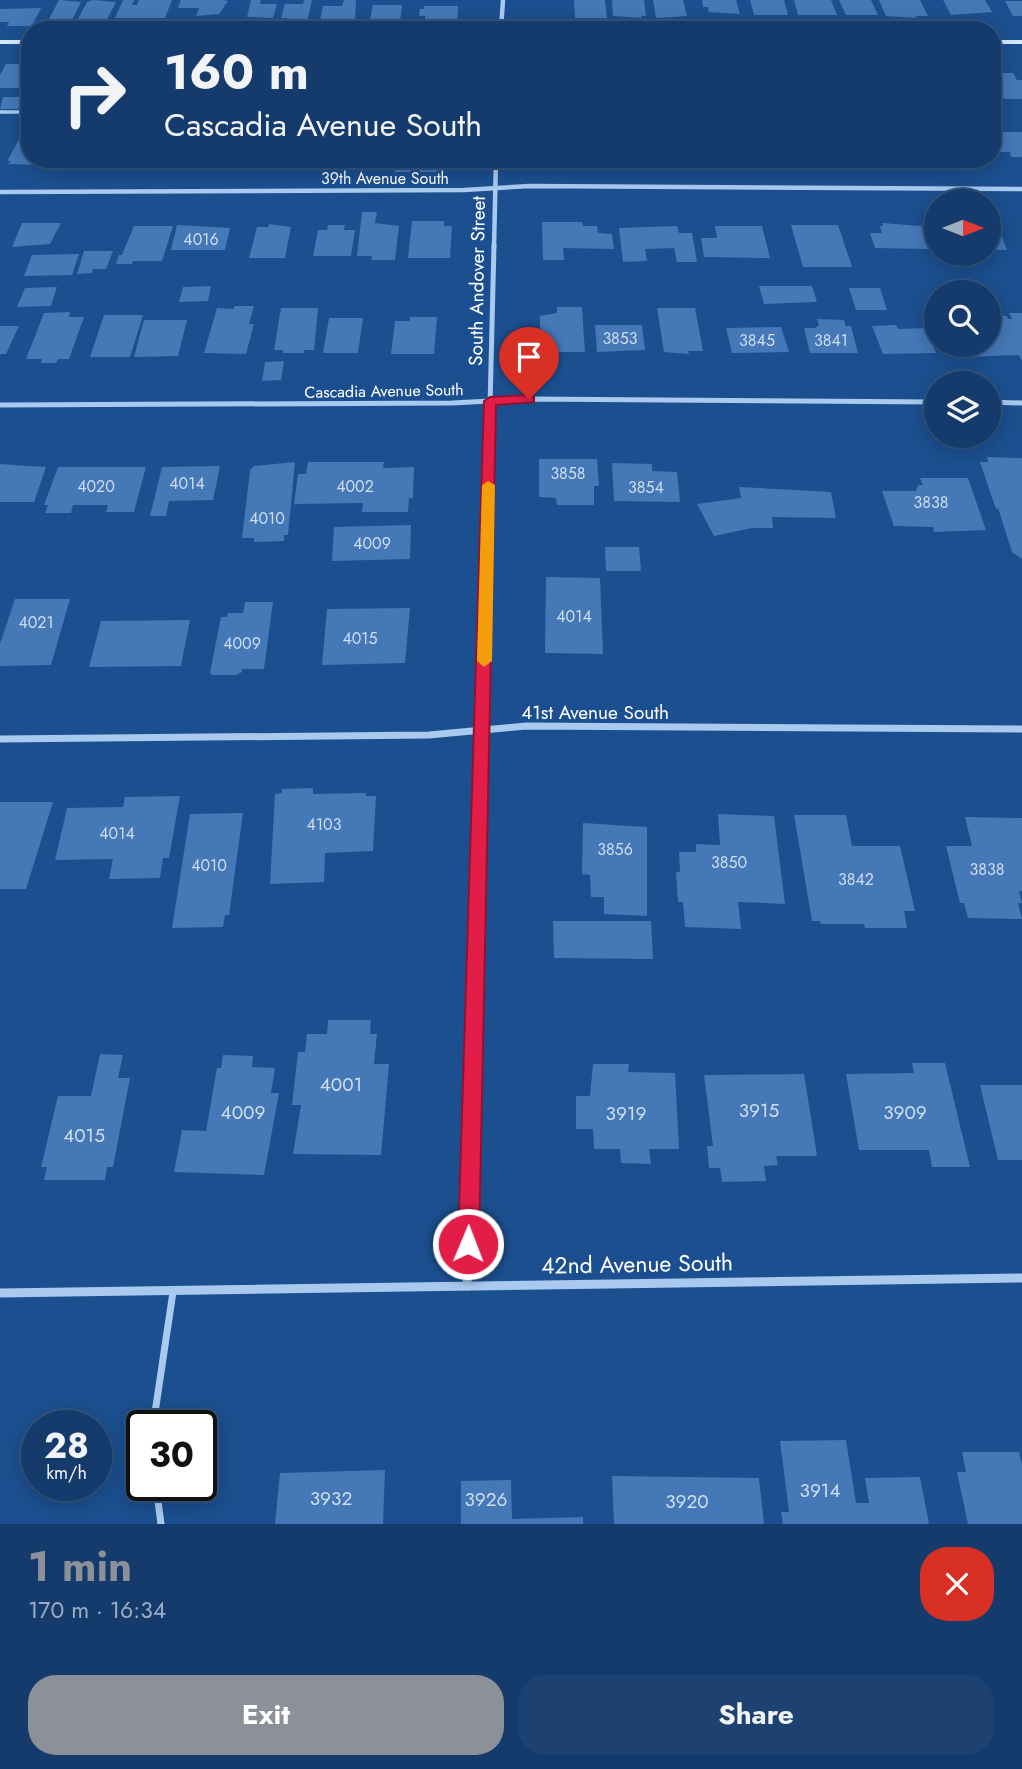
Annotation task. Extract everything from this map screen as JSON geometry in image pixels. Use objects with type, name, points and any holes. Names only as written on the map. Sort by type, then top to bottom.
[{"type":"street","points":[[501,21],[502,0]]},
{"type":"street","points":[[0,42],[21,42]]},
{"type":"street","points":[[1001,42],[1022,42]]},
{"type":"street","name":"South Andover Street","points":[[467,1286],[496,168]]},
{"type":"street","name":"39th Avenue South","points":[[0,192],[543,186],[1022,189]]},
{"type":"street","name":"Cascadia Avenue South","points":[[0,405],[490,401],[924,402]]},
{"type":"street","points":[[1001,402],[1022,402]]},
{"type":"street","name":"41st Avenue South","points":[[0,739],[429,735],[526,726],[1022,729]]},
{"type":"street","name":"42nd Avenue South","points":[[0,1293],[1022,1278]]},
{"type":"lane","points":[[0,112],[21,112]]},
{"type":"lane","points":[[155,1410],[173,1292]]},
{"type":"lane","points":[[158,1501],[161,1524]]},
{"type":"building","points":[[59,0],[81,2],[72,21],[48,21]]},
{"type":"building","points":[[123,0],[134,0],[132,5],[137,5],[139,0],[172,0],[165,18],[115,18]]},
{"type":"building","points":[[181,0],[228,1],[219,14],[196,16],[199,8],[178,8]]},
{"type":"building","points":[[251,0],[261,0],[260,4],[277,4],[273,18],[247,17]]},
{"type":"building","points":[[304,0],[312,0],[307,21],[287,21],[288,18],[281,18],[285,4],[303,4]]},
{"type":"building","points":[[344,0],[356,0],[355,21],[320,20],[323,6],[342,6]]},
{"type":"building","points":[[574,0],[605,0],[607,18],[575,18]]},
{"type":"building","points":[[612,0],[644,0],[646,16],[613,16]]},
{"type":"building","points":[[653,0],[683,0],[687,16],[656,18]]},
{"type":"building","points":[[702,0],[736,0],[740,14],[709,12],[708,7],[703,7]]},
{"type":"building","points":[[750,0],[784,0],[788,15],[754,15]]},
{"type":"building","points":[[794,0],[831,0],[837,15],[798,15]]},
{"type":"building","points":[[839,0],[871,0],[878,15],[846,15]]},
{"type":"building","points":[[879,0],[920,0],[928,16],[886,16]]},
{"type":"building","points":[[943,0],[985,0],[992,12],[951,15]]},
{"type":"building","points":[[1005,1],[1022,1],[1022,16],[1013,16]]},
{"type":"building","points":[[87,2],[116,2],[106,21],[78,19]]},
{"type":"building","points":[[373,5],[402,5],[400,21],[370,20]]},
{"type":"building","points":[[424,6],[458,6],[457,21],[425,19],[425,16],[419,16],[420,9],[424,9]]},
{"type":"building","points":[[41,8],[34,21],[21,21],[21,26],[7,26],[9,22],[0,22],[0,9]]},
{"type":"building","points":[[6,64],[21,64],[21,88],[0,88],[0,75]]},
{"type":"building","points":[[1001,71],[1013,73],[1017,80],[1022,80],[1022,99],[1005,99],[1001,96]]},
{"type":"building","points":[[3,97],[21,97],[18,109],[0,109]]},
{"type":"building","points":[[1001,132],[1022,132],[1022,157],[1011,157],[1010,152],[1001,152]]},
{"type":"building","points":[[21,136],[21,164],[8,164],[11,161],[7,161]]},
{"type":"building","points":[[441,168],[441,172],[395,172],[395,169],[389,169]]},
{"type":"building","points":[[362,212],[377,212],[375,223],[399,226],[395,260],[371,260],[372,256],[357,256]]},
{"type":"building","points":[[412,221],[444,221],[444,226],[452,226],[450,258],[408,258]]},
{"type":"building","points":[[542,222],[582,222],[583,226],[597,226],[598,233],[612,234],[614,249],[563,248],[564,260],[543,260]]},
{"type":"building","points":[[22,223],[61,223],[50,244],[12,247]]},
{"type":"building","points":[[882,223],[921,226],[924,249],[875,248],[870,233],[882,233],[880,226],[883,226]]},
{"type":"building","points":[[269,224],[291,227],[285,258],[249,258],[257,227],[268,227]]},
{"type":"building","points":[[177,225],[230,228],[225,250],[171,250]]},
{"type":"building","points":[[328,225],[345,225],[344,230],[355,230],[351,256],[313,256],[318,230],[327,230]]},
{"type":"building","points":[[791,225],[838,225],[852,267],[803,267]]},
{"type":"building","points":[[134,226],[173,226],[162,261],[116,264]]},
{"type":"building","points":[[677,226],[679,233],[692,233],[697,262],[677,262],[674,248],[645,249],[647,261],[623,262],[619,228]]},
{"type":"building","points":[[715,226],[762,226],[770,258],[704,257],[701,238],[717,238]]},
{"type":"building","points":[[1001,234],[1007,250],[1001,250]]},
{"type":"building","points":[[84,251],[113,251],[106,269],[93,269],[92,273],[77,274]]},
{"type":"building","points":[[79,254],[72,275],[24,276],[32,255]]},
{"type":"building","points":[[211,286],[208,301],[179,302],[183,287]]},
{"type":"building","points":[[759,286],[812,286],[817,302],[764,304]]},
{"type":"building","points":[[57,287],[51,306],[17,307],[25,288]]},
{"type":"building","points":[[849,288],[880,288],[887,310],[856,310]]},
{"type":"building","points":[[234,306],[254,306],[249,324],[254,324],[246,354],[204,353],[217,308],[234,309]]},
{"type":"building","points":[[557,307],[582,307],[585,352],[553,352],[553,345],[540,345],[540,316],[557,313]]},
{"type":"building","points":[[281,308],[318,308],[314,350],[283,353],[283,350],[274,350]]},
{"type":"building","points":[[657,308],[695,308],[703,351],[688,351],[689,354],[664,352]]},
{"type":"building","points":[[70,312],[69,317],[84,317],[69,359],[58,359],[56,363],[41,363],[42,359],[26,359],[44,313]]},
{"type":"building","points":[[1009,313],[1022,313],[1022,361],[1019,355],[1001,356],[1001,316],[1012,319]]},
{"type":"building","points":[[104,315],[143,315],[130,357],[90,357]]},
{"type":"building","points":[[410,317],[437,317],[434,354],[391,354],[395,321],[410,321]]},
{"type":"building","points":[[329,318],[363,318],[358,353],[323,353]]},
{"type":"building","points":[[817,319],[844,320],[846,326],[851,326],[858,353],[810,353],[804,328],[815,328],[819,325]]},
{"type":"building","points":[[144,320],[187,320],[178,356],[134,357]]},
{"type":"building","points":[[595,325],[642,325],[645,350],[597,352]]},
{"type":"building","points":[[0,326],[19,326],[6,354],[0,354]]},
{"type":"building","points":[[872,326],[924,328],[924,353],[883,354]]},
{"type":"building","points":[[781,327],[789,352],[732,353],[726,328]]},
{"type":"building","points":[[284,361],[281,380],[262,381],[265,362]]},
{"type":"building","points":[[987,457],[1022,458],[1022,559],[1012,552],[998,508],[996,509],[980,462],[988,462]]},
{"type":"building","points":[[539,459],[597,459],[599,486],[594,486],[594,505],[557,505],[556,498],[539,497]]},
{"type":"building","points":[[295,462],[288,535],[284,535],[284,541],[254,542],[254,538],[242,538],[250,470],[254,466]]},
{"type":"building","points":[[308,462],[384,462],[383,468],[414,467],[413,498],[409,498],[408,512],[362,512],[363,503],[294,504],[298,474],[306,474]]},
{"type":"building","points":[[612,463],[652,464],[652,471],[677,472],[680,502],[614,501]]},
{"type":"building","points":[[0,464],[46,467],[34,502],[0,502]]},
{"type":"building","points":[[220,466],[213,500],[169,501],[166,516],[150,516],[162,467]]},
{"type":"building","points":[[58,467],[146,467],[134,512],[106,512],[108,505],[73,505],[71,513],[45,513],[48,505],[44,505]]},
{"type":"building","points":[[920,478],[968,478],[986,530],[934,532],[933,527],[894,526],[882,491],[916,491],[918,485],[923,485]]},
{"type":"building","points":[[739,487],[831,492],[836,518],[772,517],[773,528],[752,528],[714,536],[697,504],[741,498]]},
{"type":"building","points":[[411,525],[410,559],[332,561],[334,527]]},
{"type":"building","points":[[605,547],[639,547],[641,571],[606,571]]},
{"type":"building","points":[[546,577],[600,578],[603,654],[545,653]]},
{"type":"building","points":[[15,599],[70,599],[51,665],[0,666],[0,644]]},
{"type":"building","points":[[245,602],[273,602],[264,669],[242,669],[242,672],[236,675],[212,675],[210,673],[221,617],[227,617],[228,613],[243,613]]},
{"type":"building","points":[[410,608],[405,663],[322,665],[327,609]]},
{"type":"building","points":[[190,620],[181,666],[89,667],[101,621]]},
{"type":"building","points":[[313,788],[313,794],[366,793],[366,796],[376,796],[373,851],[325,853],[324,882],[270,884],[275,794],[282,793],[282,789]]},
{"type":"building","points":[[180,796],[169,858],[163,858],[160,878],[109,879],[113,859],[55,860],[67,808],[123,807],[125,797]]},
{"type":"building","points":[[0,802],[53,802],[26,889],[0,889]]},
{"type":"building","points":[[243,813],[229,915],[225,915],[223,927],[172,928],[190,814]]},
{"type":"building","points":[[718,814],[774,816],[785,904],[738,902],[741,929],[685,927],[683,902],[678,902],[676,872],[680,872],[679,852],[696,852],[696,844],[720,845]]},
{"type":"building","points":[[794,815],[846,815],[852,846],[900,846],[915,911],[904,911],[907,928],[865,928],[864,924],[821,924],[820,921],[812,921]]},
{"type":"building","points":[[965,817],[1022,818],[1022,891],[1019,891],[1022,903],[1018,903],[1022,919],[968,918],[964,903],[960,903],[946,846],[972,846]]},
{"type":"building","points":[[583,823],[647,827],[647,916],[604,914],[604,897],[591,897],[590,875],[582,874]]},
{"type":"building","points":[[553,921],[651,921],[653,959],[554,958]]},
{"type":"building","points":[[328,1020],[371,1020],[370,1034],[377,1034],[374,1064],[389,1064],[381,1155],[293,1154],[301,1105],[292,1105],[298,1052],[305,1052],[307,1034],[327,1034]]},
{"type":"building","points":[[100,1054],[123,1055],[118,1078],[130,1078],[113,1167],[107,1167],[105,1180],[44,1180],[47,1167],[41,1167],[58,1096],[91,1096]]},
{"type":"building","points":[[223,1055],[253,1056],[252,1067],[275,1068],[271,1093],[279,1093],[264,1175],[174,1172],[182,1130],[206,1131],[217,1068],[221,1068]]},
{"type":"building","points":[[912,1063],[945,1063],[970,1167],[932,1167],[929,1150],[859,1150],[846,1074],[914,1073]]},
{"type":"building","points":[[593,1064],[629,1064],[628,1072],[675,1073],[679,1149],[649,1149],[651,1164],[621,1163],[620,1149],[594,1149],[593,1129],[576,1129],[576,1096],[590,1096]]},
{"type":"building","points":[[804,1074],[817,1156],[776,1156],[778,1165],[764,1166],[766,1181],[722,1182],[720,1168],[709,1168],[707,1146],[713,1146],[704,1075]]},
{"type":"building","points":[[980,1085],[1022,1085],[1022,1160],[998,1160]]},
{"type":"building","points":[[846,1440],[856,1503],[869,1503],[865,1478],[920,1477],[929,1524],[783,1524],[781,1512],[789,1512],[780,1441]]},
{"type":"building","points":[[962,1452],[1019,1452],[1022,1465],[1022,1524],[968,1524],[957,1472],[966,1472]]},
{"type":"building","points":[[385,1470],[383,1524],[275,1524],[280,1473]]},
{"type":"building","points":[[612,1476],[759,1478],[764,1524],[614,1524]]},
{"type":"building","points":[[511,1480],[512,1519],[583,1517],[583,1524],[461,1524],[461,1481]]},
{"type":"slow traffic","points":[[484,661],[488,485]]},
{"type":"route","points":[[468,1244],[490,401],[529,399]]}]
